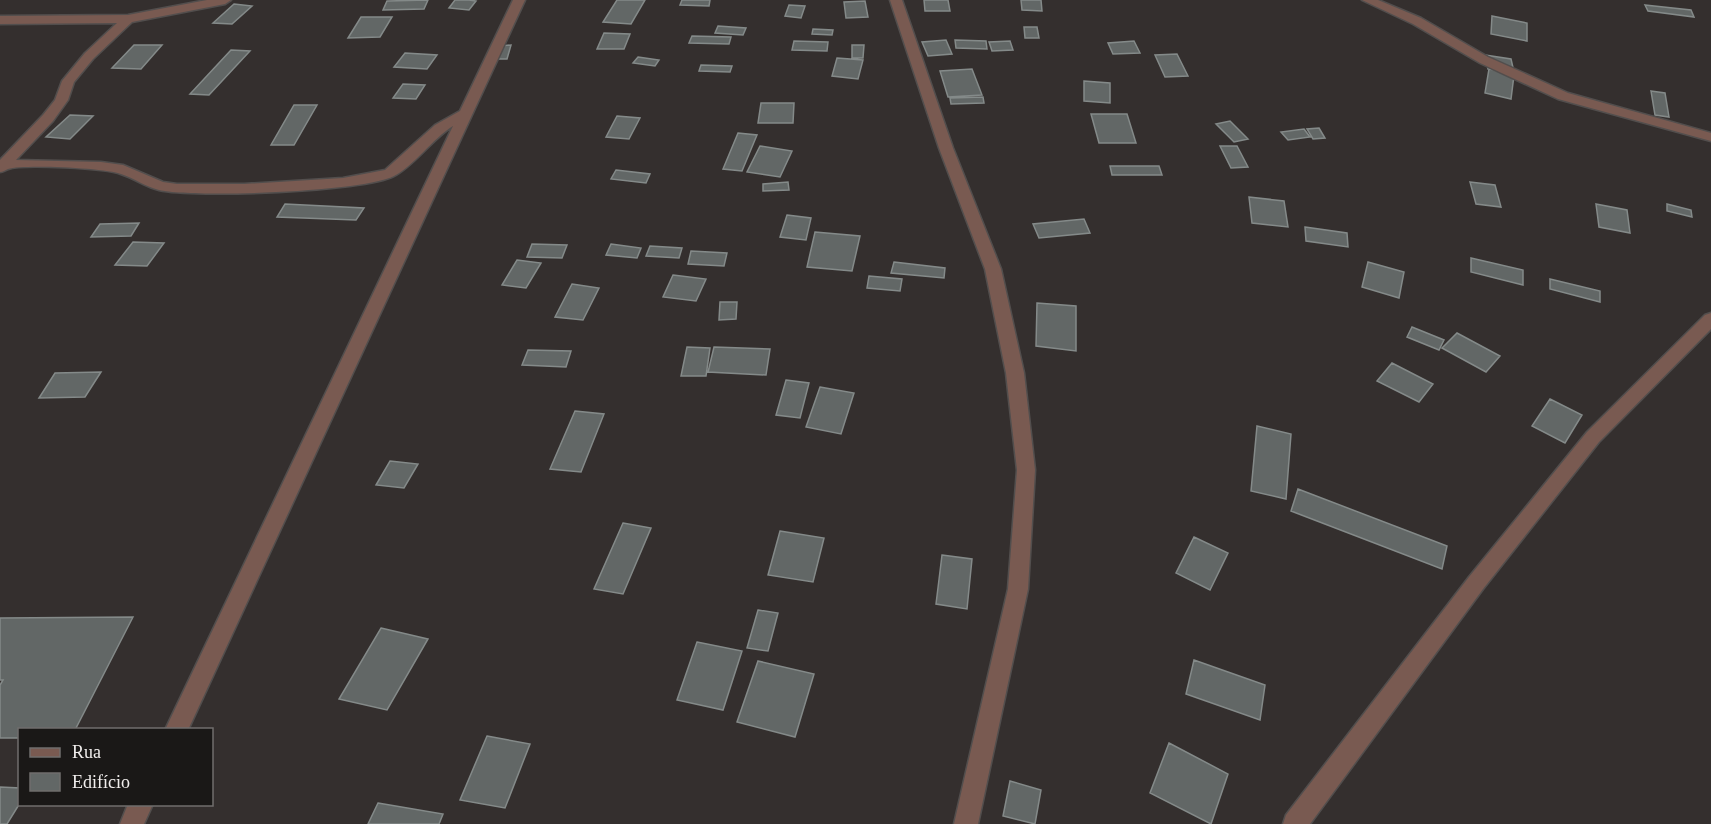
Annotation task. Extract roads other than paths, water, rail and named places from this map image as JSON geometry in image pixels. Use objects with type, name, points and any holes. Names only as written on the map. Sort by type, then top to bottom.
[{"type":"street","points":[[0,20],[128,19],[225,0]]},
{"type":"street","points":[[176,728],[519,0]]},
{"type":"street","points":[[896,0],[938,126],[993,268],[1015,374],[1026,470],[1018,589],[966,824]]},
{"type":"street","points":[[1368,0],[1417,21],[1484,60],[1563,96],[1711,137]]},
{"type":"street","points":[[1,166],[48,118],[61,100],[68,81],[83,62],[128,19]]},
{"type":"street","points":[[1,166],[34,163],[101,166],[123,169],[160,186],[177,188],[244,188],[343,182],[377,177],[390,172],[440,129],[466,113]]},
{"type":"street","points":[[1295,824],[1476,583],[1593,437],[1711,319]]},
{"type":"street","points":[[132,824],[140,806]]}]
